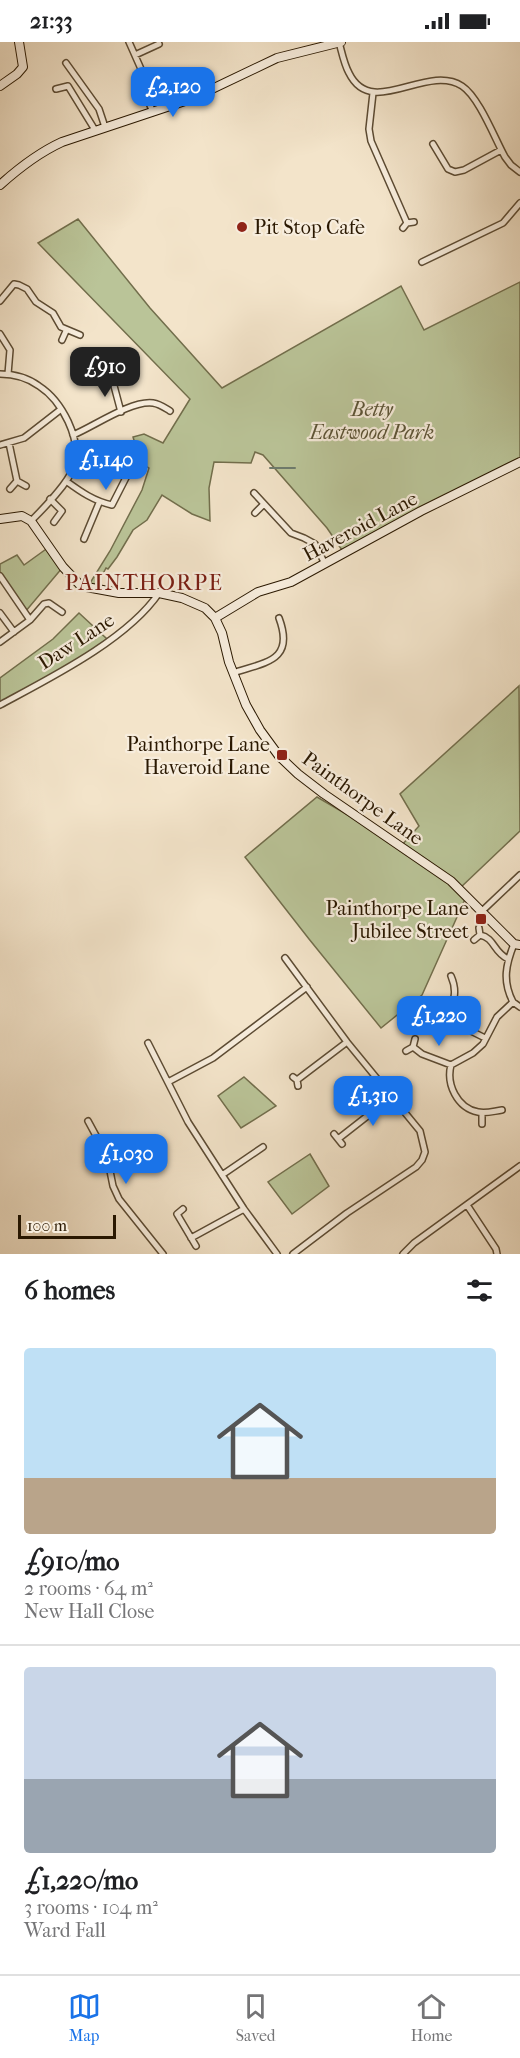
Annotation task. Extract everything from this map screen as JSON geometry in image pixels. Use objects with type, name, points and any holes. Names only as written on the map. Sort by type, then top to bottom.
[{"type":"street","points":[[0,86],[23,67],[19,42]]},
{"type":"street","points":[[129,42],[145,78],[144,92],[153,112]]},
{"type":"street","points":[[0,185],[44,150],[95,130],[191,99],[277,58],[340,42],[349,75],[363,90],[382,93],[437,80],[459,84],[465,88],[475,99],[501,150],[511,165],[520,172]]},
{"type":"street","points":[[135,55],[153,51],[159,44]]},
{"type":"street","points":[[66,63],[99,109],[105,127]]},
{"type":"street","points":[[56,89],[68,86],[95,130]]},
{"type":"street","points":[[373,93],[369,129],[371,141],[408,224]]},
{"type":"street","points":[[432,143],[448,169],[455,172],[464,170],[501,150]]},
{"type":"street","points":[[421,263],[503,223],[520,202]]},
{"type":"street","points":[[0,301],[14,284],[24,287],[36,303],[50,310],[66,331],[80,335]]},
{"type":"street","points":[[62,340],[66,331]]},
{"type":"street","points":[[0,334],[10,350],[8,374]]},
{"type":"street","points":[[0,374],[30,380],[41,387],[60,410],[73,435],[75,461],[73,469],[66,481],[31,521]]},
{"type":"street","points":[[107,375],[113,382],[121,412]]},
{"type":"street","points":[[113,382],[122,378]]},
{"type":"street","points":[[73,435],[90,428],[107,416],[148,403],[160,402],[170,411]]},
{"type":"street","points":[[0,444],[24,438],[60,410]]},
{"type":"street","points":[[9,443],[17,481],[26,486]]},
{"type":"street","points":[[66,481],[99,503],[112,505],[135,460]]},
{"type":"street","name":"Haveroid Lane","points":[[215,618],[258,592],[291,582],[421,511],[520,462]]},
{"type":"street","points":[[118,468],[128,472]]},
{"type":"street","points":[[10,489],[17,481]]},
{"type":"street","points":[[254,493],[291,533],[315,544],[326,564]]},
{"type":"street","points":[[50,499],[62,511],[54,522]]},
{"type":"street","points":[[84,539],[99,503]]},
{"type":"street","points":[[255,513],[264,504]]},
{"type":"street","points":[[0,519],[22,516],[31,521],[63,567],[81,586],[119,593],[159,593],[182,598],[198,604],[215,618]]},
{"type":"street","points":[[81,528],[87,531]]},
{"type":"street","points":[[0,576],[30,620]]},
{"type":"street","name":"Daw Lane","points":[[0,705],[110,641],[150,606],[159,593]]},
{"type":"street","points":[[0,642],[30,620],[44,604],[49,603],[62,612]]},
{"type":"street","points":[[0,613],[14,632]]},
{"type":"street","name":"Painthorpe Lane","points":[[215,618],[246,705],[260,730],[279,756],[324,794],[451,881],[517,944]]},
{"type":"street","points":[[233,673],[277,657],[284,645],[285,633],[279,618]]},
{"type":"street","points":[[481,912],[520,875]]},
{"type":"street","points":[[474,940],[479,932],[488,938],[499,954],[508,959]]},
{"type":"street","points":[[517,944],[508,959],[505,977],[513,1002],[520,1007]]},
{"type":"street","points":[[285,958],[347,1042],[420,1131],[425,1152],[416,1167],[347,1213],[293,1254]]},
{"type":"street","points":[[452,976],[456,987],[450,1014],[453,1022],[485,1038]]},
{"type":"street","points":[[456,987],[464,986]]},
{"type":"street","points":[[168,1083],[213,1058],[307,987]]},
{"type":"street","points":[[413,1047],[422,1054],[451,1065],[473,1053],[483,1044],[497,1017],[513,1002]]},
{"type":"street","points":[[406,1051],[413,1047],[415,1039]]},
{"type":"street","points":[[148,1042],[188,1122],[244,1209],[277,1254]]},
{"type":"street","points":[[296,1081],[347,1042]]},
{"type":"street","points":[[451,1065],[451,1084],[456,1097],[471,1110],[482,1113],[502,1110]]},
{"type":"street","points":[[338,1139],[393,1096]]},
{"type":"street","points":[[482,1113],[482,1124]]},
{"type":"street","points":[[88,1121],[107,1156],[113,1186],[119,1199],[163,1254]]},
{"type":"street","points":[[222,1175],[264,1146]]},
{"type":"street","points":[[403,1254],[414,1243],[520,1166]]},
{"type":"street","points":[[467,1205],[497,1254]]},
{"type":"street","points":[[183,1209],[177,1214],[196,1246]]},
{"type":"street","points":[[191,1238],[244,1209]]},
{"type":"green space","name":"Betty Eastwood Park","points":[[78,219],[150,308],[222,388],[401,286],[424,330],[520,282],[520,462],[344,553],[327,528],[263,455],[255,452],[251,463],[214,462],[209,488],[210,521],[192,514],[162,495],[147,520],[133,530],[97,585],[90,583],[110,551],[142,490],[149,468],[137,457],[133,437],[144,434],[163,443],[190,399],[38,243]]},
{"type":"green space","points":[[49,547],[63,567],[25,612],[0,576],[0,564],[17,555],[24,565]]},
{"type":"green space","points":[[79,613],[107,639],[72,664],[0,705],[0,678],[53,639]]},
{"type":"green space","points":[[519,686],[520,831],[459,889],[466,897],[422,995],[381,1028],[245,857],[317,797],[401,846],[419,826],[400,794]]},
{"type":"green space","points":[[244,1077],[276,1106],[241,1128],[218,1096]]},
{"type":"green space","points":[[310,1154],[329,1186],[292,1214],[268,1182]]},
{"type":"waterway","points":[[270,468],[295,468]]},
{"type":"place","name":"Pit Stop Cafe","points":[[242,227]]},
{"type":"place","name":"Painthorpe Lane Haveroid Lane","points":[[282,755]]},
{"type":"place","name":"Painthorpe Lane Jubilee Street","points":[[481,919]]},
{"type":"district","name":"PAINTHORPE","points":[[144,582]]}]
